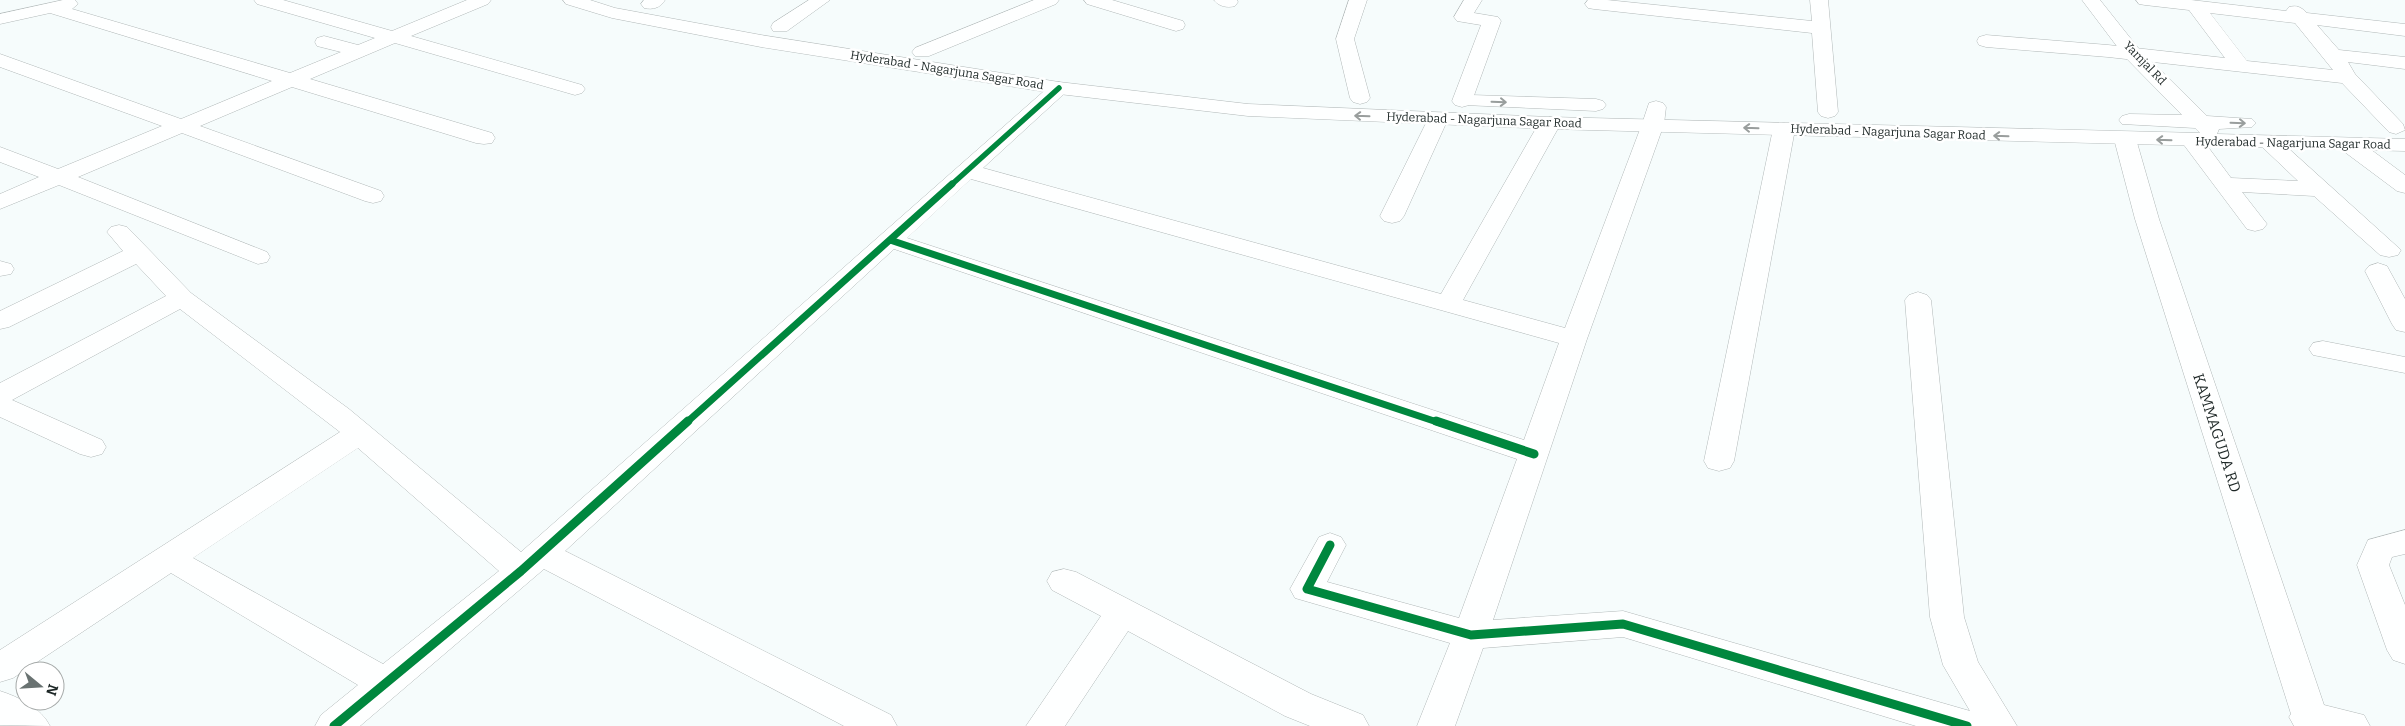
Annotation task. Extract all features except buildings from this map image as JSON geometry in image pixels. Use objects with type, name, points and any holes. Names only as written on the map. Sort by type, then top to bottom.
[{"type":"street","points":[[2,14],[51,8],[87,0]]},
{"type":"street","points":[[263,0],[575,89]]},
{"type":"street","points":[[0,202],[482,0]]},
{"type":"street","name":"Hyderabad - Nagarjuna Sagar Road","points":[[572,0],[612,13],[682,27],[1060,88],[1248,110],[1550,123],[1641,111],[1784,129],[2350,145],[2402,134]]},
{"type":"street","points":[[780,28],[821,0]]},
{"type":"street","points":[[922,52],[1050,0]]},
{"type":"street","points":[[1093,0],[1176,25]]},
{"type":"street","points":[[1358,0],[1345,39],[1360,98]]},
{"type":"street","points":[[1462,100],[1492,21],[1463,17],[1473,0]]},
{"type":"street","points":[[1819,0],[1828,112]]},
{"type":"street","name":"Yamjal Rd","points":[[2091,0],[2132,53],[2204,122],[2217,142]]},
{"type":"street","points":[[2145,0],[2405,30]]},
{"type":"street","points":[[2286,0],[2333,55],[2348,78],[2402,134]]},
{"type":"street","name":"Hyderabad - Nagarjuna Sagar Road","points":[[647,1],[780,28],[922,52],[1142,83],[1238,92],[1360,98],[1462,100],[1641,111],[1828,112],[2204,122],[2402,134]]},
{"type":"street","points":[[1594,4],[1821,28]]},
{"type":"street","points":[[2195,6],[2241,66]]},
{"type":"street","points":[[51,8],[484,138]]},
{"type":"street","points":[[1986,41],[2132,53],[2348,78]]},
{"type":"street","points":[[324,42],[361,52]]},
{"type":"street","points":[[2333,55],[2405,63]]},
{"type":"street","points":[[0,60],[373,196]]},
{"type":"street","points":[[334,726],[530,562],[1060,88]]},
{"type":"street","points":[[1436,726],[1470,635],[1574,338],[1641,111]]},
{"type":"street","points":[[1392,216],[1438,119]]},
{"type":"street","points":[[1448,304],[1550,123]]},
{"type":"street","points":[[1719,461],[1784,129]]},
{"type":"street","name":"KAMMAGUDA RD","points":[[2125,139],[2147,219],[2310,721]]},
{"type":"street","points":[[2192,141],[2255,224]]},
{"type":"street","points":[[2269,143],[2320,189],[2383,261],[2405,324]]},
{"type":"street","points":[[2350,145],[2405,186]]},
{"type":"street","points":[[0,154],[258,256]]},
{"type":"street","points":[[967,171],[1574,338]]},
{"type":"street","points":[[2225,184],[2320,189]]},
{"type":"street","points":[[119,232],[182,298],[530,562],[878,726]]},
{"type":"street","points":[[890,240],[1534,454]]},
{"type":"street","points":[[0,321],[138,253]]},
{"type":"street","points":[[0,395],[182,298]]},
{"type":"street","points":[[1918,300],[1947,617],[1961,665],[1998,726]]},
{"type":"street","points":[[2323,350],[2405,365]]},
{"type":"street","points":[[0,406],[90,447]]},
{"type":"street","points":[[0,668],[360,433]]},
{"type":"street","points":[[2405,542],[2379,548],[2373,565],[2405,650]]},
{"type":"street","points":[[1330,545],[1307,589],[1470,635],[1623,624],[1967,726]]},
{"type":"street","points":[[184,567],[385,684]]},
{"type":"street","points":[[1064,581],[1122,612],[1292,715],[1350,726]]},
{"type":"street","points":[[1046,726],[1122,612]]},
{"type":"street","points":[[0,706],[32,726]]},
{"type":"street","points":[[2310,721],[2351,726]]},
{"type":"cycle path","points":[[334,726],[521,571],[1059,88]]},
{"type":"cycle path","points":[[890,240],[1534,454]]},
{"type":"cycle path","points":[[1330,545],[1307,589],[1471,635],[1623,624],[1967,726]]}]
